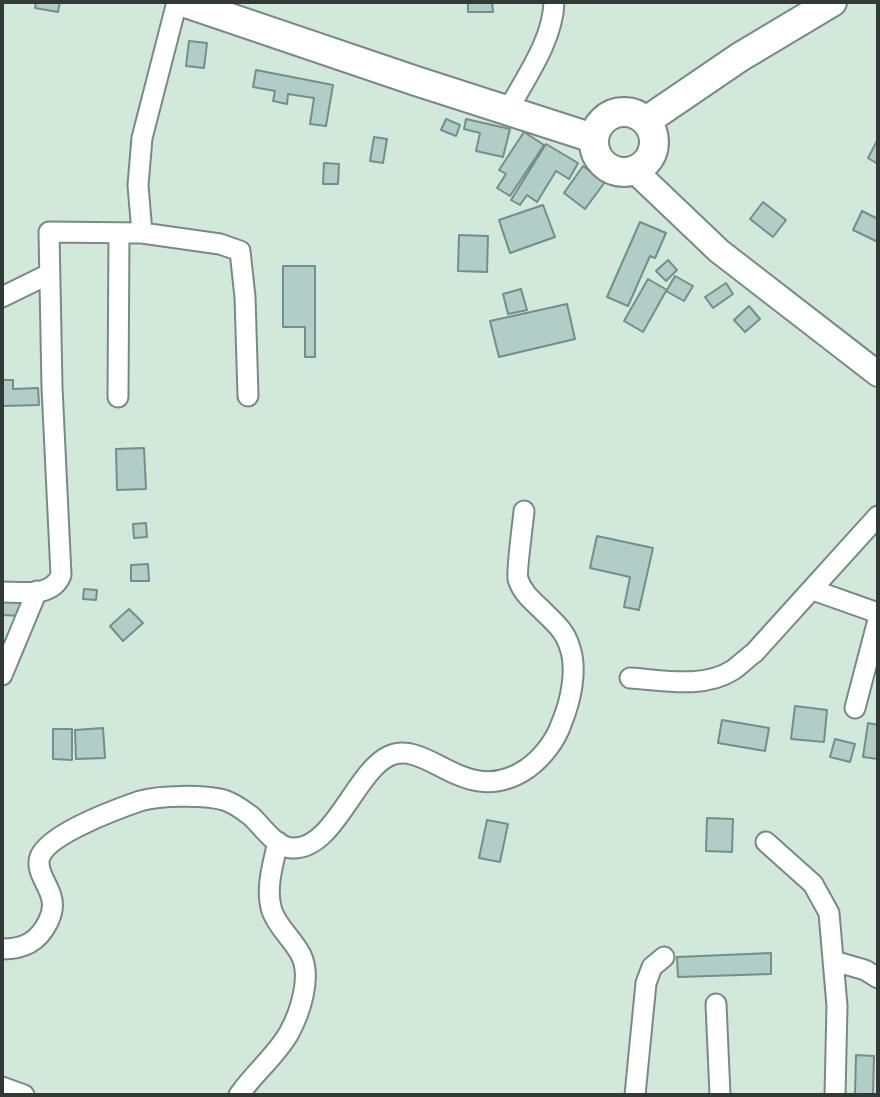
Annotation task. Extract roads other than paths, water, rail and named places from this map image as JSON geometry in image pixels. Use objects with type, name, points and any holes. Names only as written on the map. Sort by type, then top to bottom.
[{"type":"highway","points":[[183,2],[593,138]]},
{"type":"highway","points":[[646,121],[740,57],[832,2]]},
{"type":"highway","points":[[629,112],[646,121],[654,139],[653,149],[643,165],[634,170],[614,170],[605,166],[594,149],[593,138],[602,121],[610,115],[629,112]]},
{"type":"main road","points":[[634,170],[719,251],[878,373]]},
{"type":"street","points":[[142,233],[138,185],[142,138],[177,2]]},
{"type":"street","points":[[508,110],[540,51],[554,13],[554,2]]},
{"type":"street","points":[[2,592],[50,589],[58,583],[62,563],[56,492],[49,232],[142,233],[220,244],[240,251],[245,297],[248,396]]},
{"type":"street","points":[[118,397],[119,233]]},
{"type":"street","points":[[2,297],[49,274]]},
{"type":"street","points":[[2,949],[15,949],[33,942],[42,934],[51,916],[52,898],[39,866],[40,857],[46,847],[87,823],[142,801],[212,798],[227,801],[250,816],[278,842],[285,846],[300,847],[324,833],[356,789],[388,757],[410,755],[471,780],[488,783],[517,775],[535,762],[549,748],[560,729],[567,709],[572,658],[564,633],[527,596],[517,579],[524,511]]},
{"type":"street","points":[[630,678],[696,682],[732,671],[754,653],[878,516]]},
{"type":"street","points":[[813,590],[878,613]]},
{"type":"street","points":[[2,675],[37,591]]},
{"type":"street","points":[[855,708],[878,620]]},
{"type":"street","points":[[239,1095],[288,1034],[296,1018],[305,981],[301,956],[272,910],[271,877],[278,842]]},
{"type":"street","points":[[766,842],[813,884],[829,912],[837,1006],[835,1095]]},
{"type":"street","points":[[635,1095],[646,983],[652,967],[664,957]]},
{"type":"street","points":[[834,961],[865,970],[878,978]]},
{"type":"street","points":[[716,1004],[720,1095]]},
{"type":"street","points":[[2,1087],[24,1095]]}]
